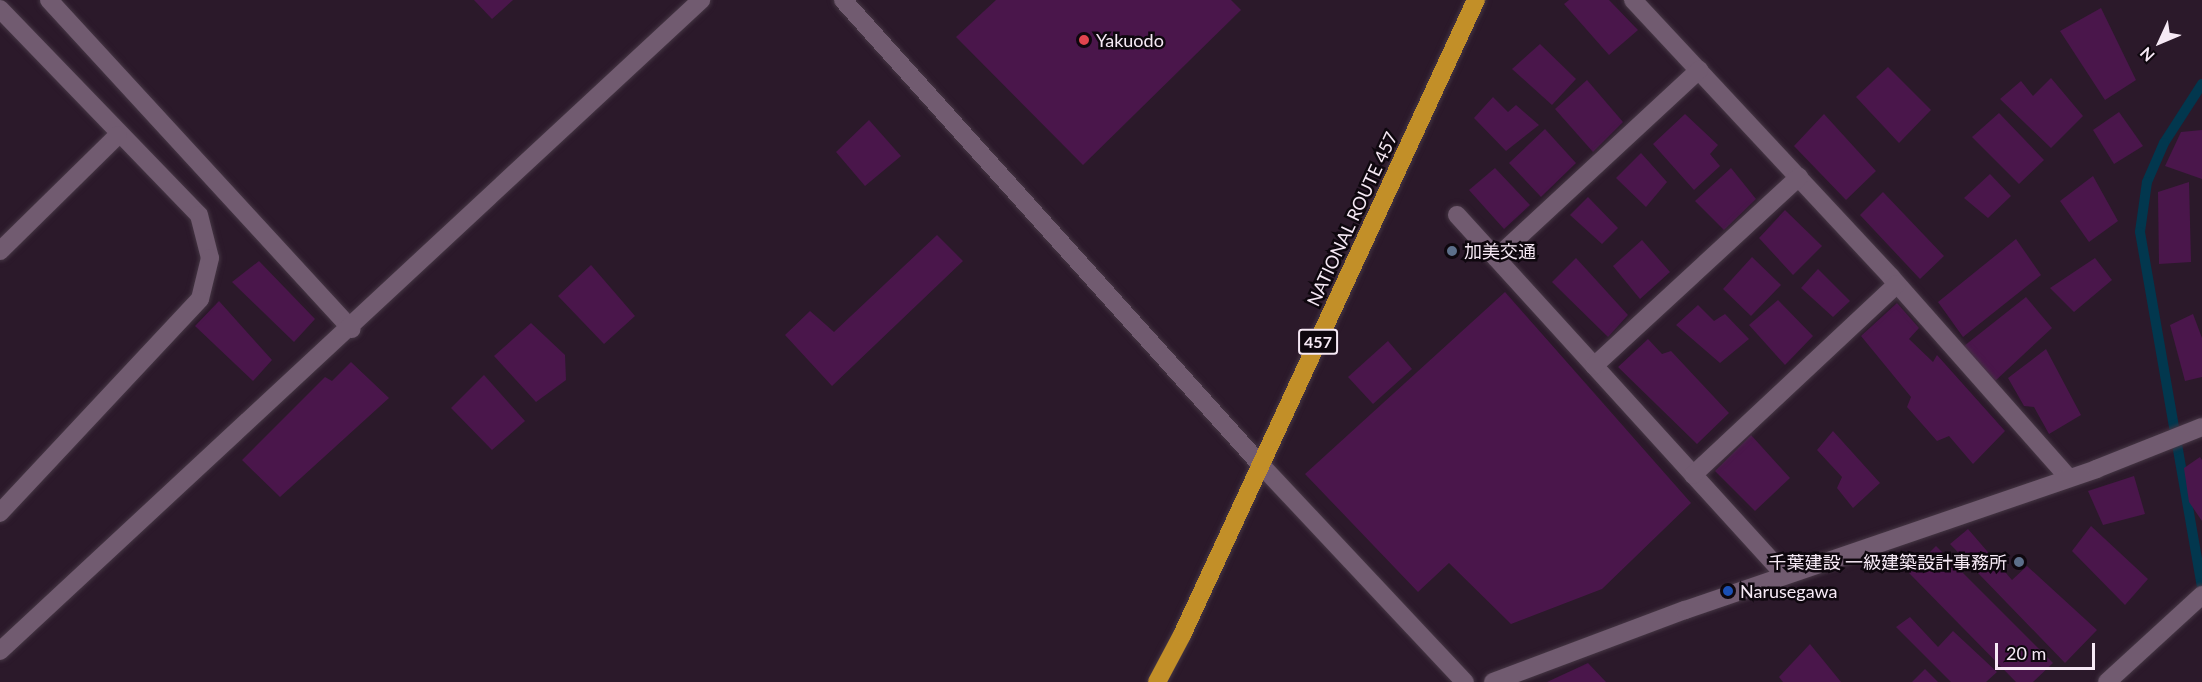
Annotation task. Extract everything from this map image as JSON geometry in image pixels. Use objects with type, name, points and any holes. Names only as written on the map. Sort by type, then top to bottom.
[{"type":"highway","name":"NATIONAL ROUTE 457","points":[[1157,682],[1261,465],[1476,0]]},
{"type":"street","points":[[49,0],[352,329]]},
{"type":"street","points":[[0,651],[352,329],[701,0]]},
{"type":"street","points":[[843,0],[1261,465],[1465,682]]},
{"type":"street","points":[[1633,0],[1897,284],[2069,478]]},
{"type":"street","points":[[0,9],[118,135],[199,215],[210,258],[200,299],[0,513]]},
{"type":"street","points":[[1496,258],[1699,70]]},
{"type":"street","points":[[0,251],[118,135]]},
{"type":"street","points":[[1594,366],[1798,177]]},
{"type":"street","points":[[1457,215],[1785,575]]},
{"type":"street","points":[[1693,475],[1897,284]]},
{"type":"street","points":[[1493,682],[1785,575],[2096,469],[2202,427]]},
{"type":"street","points":[[2108,682],[2202,595]]},
{"type":"building","points":[[474,0],[513,0],[492,19]]},
{"type":"building","points":[[996,0],[1231,0],[1241,10],[1083,165],[956,37]]},
{"type":"building","points":[[1569,0],[1609,0],[1638,30],[1609,55],[1564,4]]},
{"type":"building","points":[[2101,8],[2136,80],[2105,100],[2060,31]]},
{"type":"building","points":[[1540,44],[1576,79],[1552,105],[1512,69]]},
{"type":"building","points":[[1888,67],[1931,110],[1899,143],[1856,97]]},
{"type":"building","points":[[2051,78],[2083,116],[2051,148],[2000,99],[2021,81],[2033,96]]},
{"type":"building","points":[[1587,80],[1623,122],[1593,152],[1555,109]]},
{"type":"building","points":[[1493,97],[1508,112],[1516,105],[1539,125],[1506,151],[1474,118]]},
{"type":"building","points":[[2119,112],[2143,146],[2114,164],[2093,130]]},
{"type":"building","points":[[1999,113],[2044,160],[2019,184],[1972,137]]},
{"type":"building","points":[[1685,114],[1718,145],[1710,154],[1720,166],[1694,190],[1653,144]]},
{"type":"building","points":[[1824,114],[1876,171],[1846,200],[1794,146]]},
{"type":"building","points":[[869,120],[901,156],[865,186],[836,152]]},
{"type":"building","points":[[1545,129],[1576,163],[1541,197],[1509,163]]},
{"type":"building","points":[[2202,130],[2202,179],[2165,166],[2181,132]]},
{"type":"building","points":[[1641,153],[1667,182],[1646,207],[1616,178]]},
{"type":"building","points":[[1495,168],[1530,205],[1504,229],[1469,190]]},
{"type":"building","points":[[1731,168],[1756,199],[1724,230],[1695,201]]},
{"type":"building","points":[[1990,174],[2011,196],[1988,218],[1964,198]]},
{"type":"building","points":[[2093,176],[2118,221],[2089,242],[2060,201]]},
{"type":"building","points":[[2189,182],[2191,262],[2159,264],[2158,192]]},
{"type":"building","points":[[1883,192],[1944,256],[1920,279],[1860,215]]},
{"type":"building","points":[[1588,197],[1618,228],[1602,244],[1570,215]]},
{"type":"building","points":[[1785,210],[1822,246],[1793,275],[1759,238]]},
{"type":"building","points":[[937,235],[963,261],[832,386],[785,335],[810,311],[834,332]]},
{"type":"building","points":[[2016,239],[2041,275],[1963,337],[1938,302]]},
{"type":"building","points":[[1642,240],[1670,272],[1640,299],[1613,266]]},
{"type":"building","points":[[1752,257],[1781,285],[1751,316],[1723,289]]},
{"type":"building","points":[[1576,258],[1628,315],[1608,337],[1552,282]]},
{"type":"building","points":[[2095,258],[2112,280],[2074,312],[2050,288]]},
{"type":"building","points":[[259,261],[315,319],[294,342],[232,282]]},
{"type":"building","points":[[591,265],[635,316],[604,344],[558,296]]},
{"type":"building","points":[[1818,269],[1850,301],[1833,317],[1801,288]]},
{"type":"building","points":[[1505,292],[1691,503],[1602,589],[1511,624],[1449,563],[1418,592],[1305,474]]},
{"type":"building","points":[[2026,297],[2052,328],[1994,382],[1964,346]]},
{"type":"building","points":[[1778,300],[1813,336],[1785,365],[1749,325]]},
{"type":"building","points":[[219,301],[272,360],[253,381],[195,326]]},
{"type":"building","points":[[1897,303],[1919,328],[1909,339],[1933,362],[1937,355],[2005,431],[1973,464],[1949,436],[1937,441],[1907,407],[1911,397],[1861,336]]},
{"type":"building","points":[[1698,305],[1714,321],[1725,314],[1749,339],[1720,363],[1676,325]]},
{"type":"building","points":[[2193,314],[2202,338],[2202,377],[2185,381],[2170,325]]},
{"type":"building","points":[[531,323],[565,355],[566,380],[536,402],[494,356]]},
{"type":"building","points":[[1648,339],[1662,354],[1671,351],[1729,413],[1697,444],[1618,367]]},
{"type":"building","points":[[1388,341],[1412,369],[1373,404],[1348,377]]},
{"type":"building","points":[[2046,349],[2081,415],[2049,434],[2034,407],[2024,406],[2008,378]]},
{"type":"building","points":[[351,362],[389,398],[280,497],[242,460],[325,377],[332,381]]},
{"type":"building","points":[[484,375],[525,421],[492,450],[451,408]]},
{"type":"building","points":[[1833,431],[1880,483],[1853,508],[1837,488],[1842,477],[1817,450]]},
{"type":"building","points":[[1751,435],[1790,478],[1755,511],[1715,471]]},
{"type":"building","points":[[2200,457],[2202,460],[2202,521],[2189,502],[2184,468]]},
{"type":"building","points":[[2134,476],[2145,514],[2103,525],[2088,491]]},
{"type":"building","points":[[2091,526],[2148,579],[2125,605],[2072,551]]},
{"type":"building","points":[[1968,529],[2012,580],[2027,566],[2097,630],[2065,663],[1950,544]]},
{"type":"building","points":[[1936,546],[2053,663],[2033,682],[2016,682],[1909,573]]},
{"type":"building","points":[[1910,617],[1938,647],[1953,631],[1997,672],[1986,682],[1951,682],[1896,627]]},
{"type":"building","points":[[1810,644],[1841,682],[1783,682],[1779,677]]},
{"type":"building","points":[[1588,663],[1606,682],[1547,682]]},
{"type":"building","points":[[1925,669],[1938,682],[1912,682]]},
{"type":"waterway","points":[[2202,84],[2164,143],[2147,182],[2140,232],[2202,587]]},
{"type":"place","name":"Yakuodo","points":[[1084,40]]},
{"type":"place","name":"加美交通","points":[[1452,251]]},
{"type":"place","name":"千葉建設 一級建築設計事務所","points":[[2019,562]]},
{"type":"place","name":"Narusegawa","points":[[1728,591]]}]
